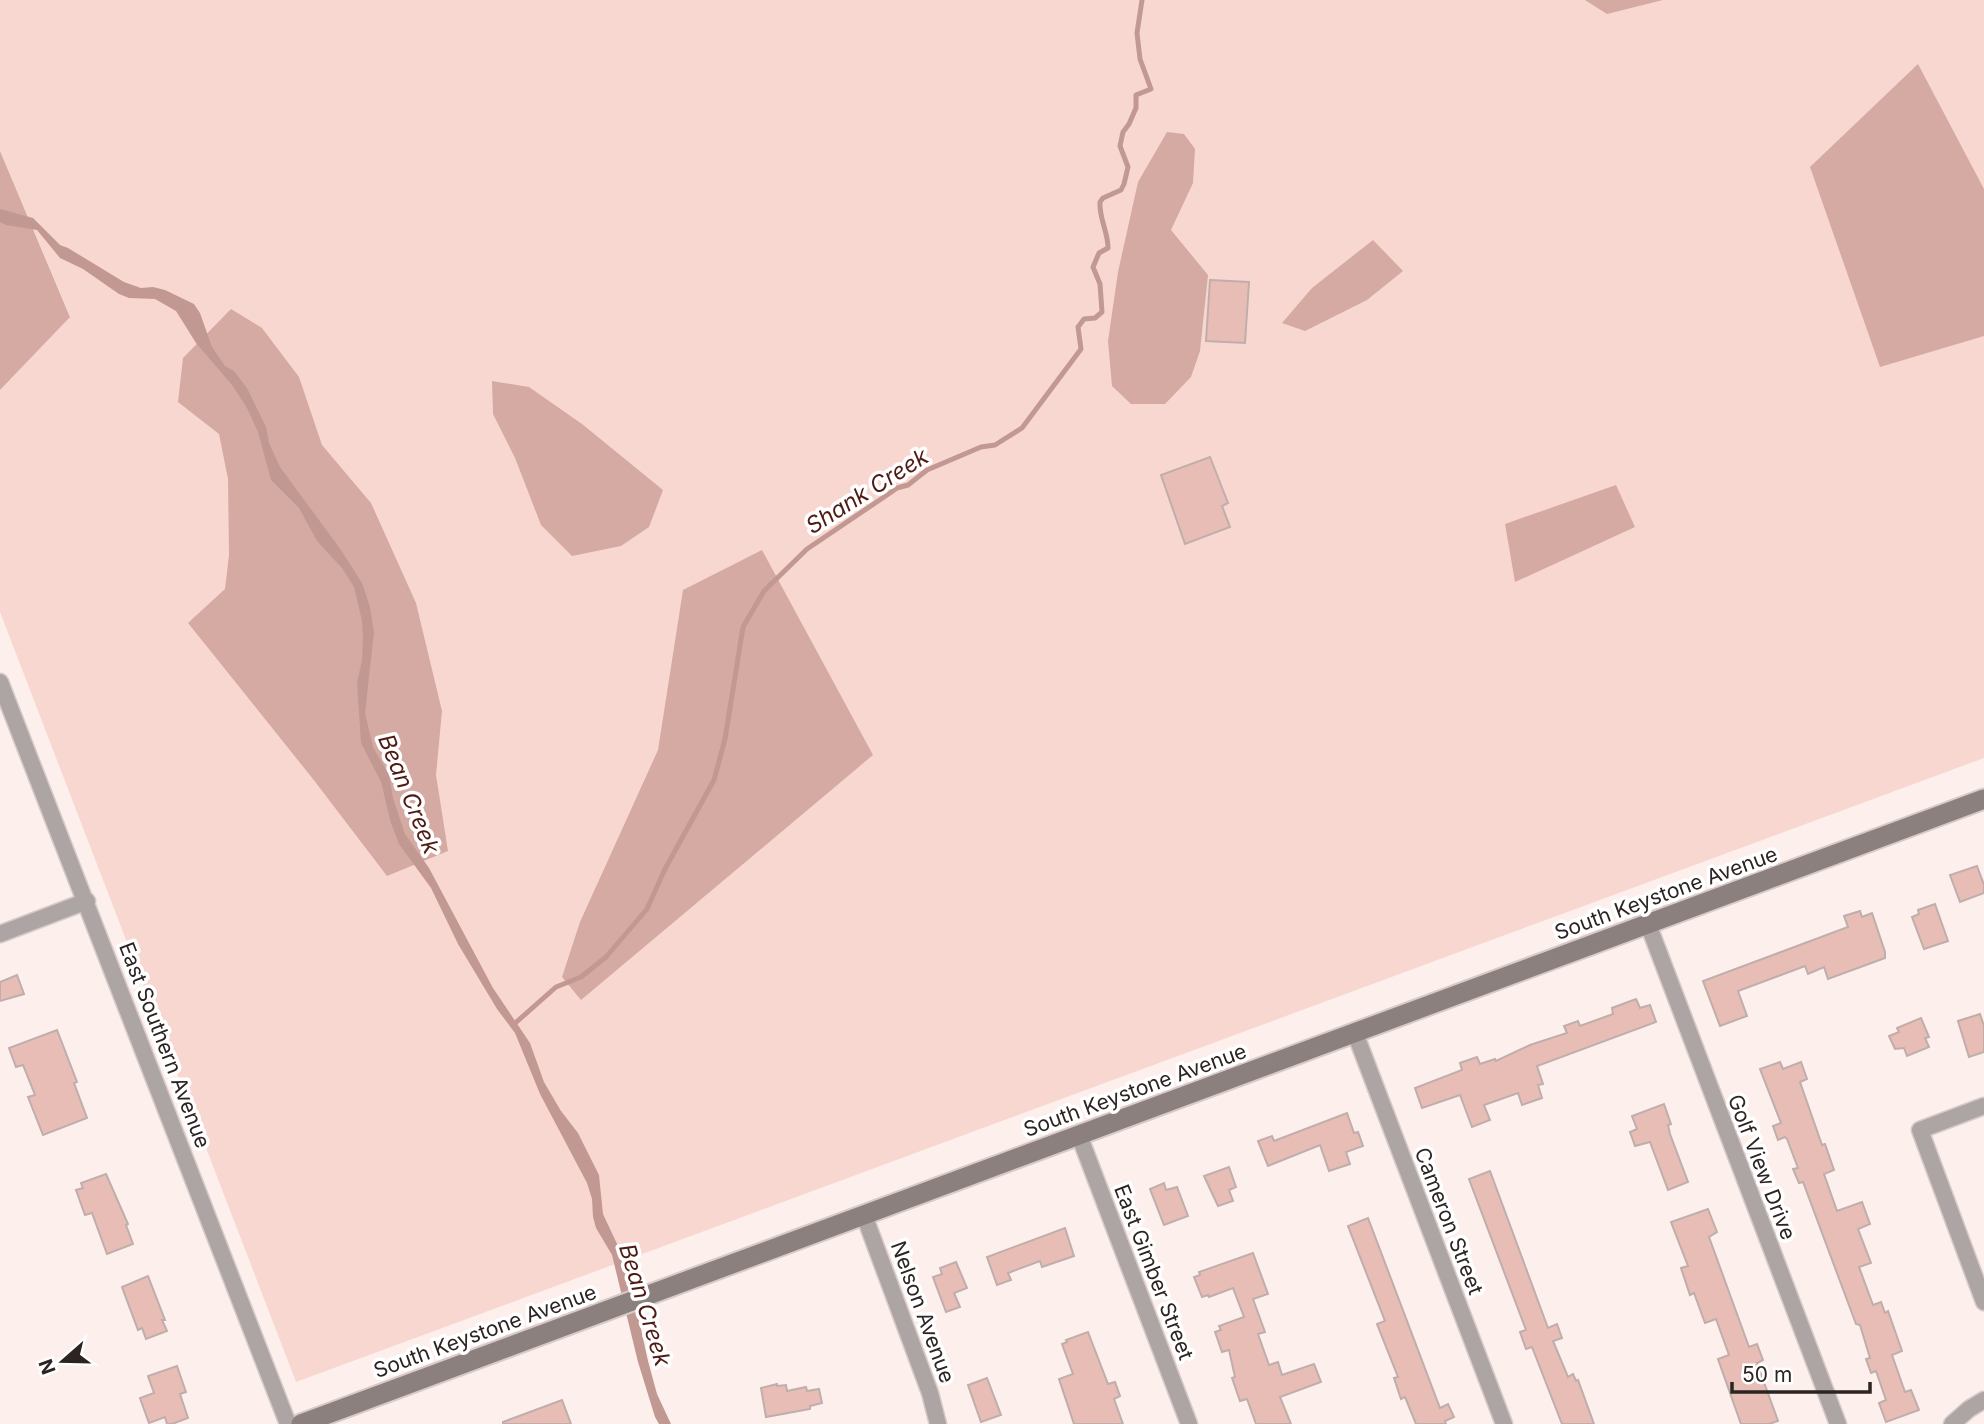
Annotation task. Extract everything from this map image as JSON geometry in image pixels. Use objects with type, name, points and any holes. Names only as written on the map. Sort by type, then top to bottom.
[{"type":"main road","name":"South Keystone Avenue","points":[[301,1424],[1984,799]]},
{"type":"street","name":"East Southern Avenue","points":[[0,682],[288,1424]]},
{"type":"street","points":[[0,934],[87,901]]},
{"type":"street","name":"Golf View Drive","points":[[1648,924],[1838,1424]]},
{"type":"street","name":"Cameron Street","points":[[1355,1033],[1504,1424]]},
{"type":"street","points":[[1984,1106],[1920,1130],[1984,1302]]},
{"type":"street","name":"East Gimber Street","points":[[1079,1135],[1189,1424]]},
{"type":"street","name":"Nelson Avenue","points":[[864,1215],[930,1393],[938,1424]]},
{"type":"street","points":[[1952,1424],[1984,1400]]},
{"type":"shaded area","points":[[0,0],[1984,0],[1984,758],[296,1382],[0,612],[0,390],[70,316],[0,151]]},
{"type":"shaded area","points":[[1585,0],[1663,0],[1607,14]]},
{"type":"shaded area","points":[[1918,64],[1984,189],[1984,336],[1880,367],[1810,167]]},
{"type":"shaded area","points":[[1167,132],[1184,134],[1195,149],[1193,183],[1171,230],[1208,275],[1200,351],[1191,377],[1165,404],[1131,404],[1112,386],[1108,341],[1118,272],[1138,182]]},
{"type":"shaded area","points":[[0,151],[70,317],[0,390]]},
{"type":"shaded area","name":"Bean Creek","points":[[0,209],[33,218],[60,245],[124,282],[141,288],[165,290],[194,304],[212,347],[225,366],[234,371],[247,388],[266,427],[269,443],[280,467],[362,583],[374,632],[365,713],[373,747],[389,775],[393,798],[405,834],[429,868],[493,988],[530,1043],[544,1082],[578,1133],[599,1175],[603,1214],[627,1265],[657,1394],[671,1424],[659,1424],[655,1417],[638,1362],[612,1255],[596,1228],[587,1183],[540,1094],[515,1033],[497,1009],[458,944],[431,888],[399,844],[391,823],[381,782],[361,743],[357,683],[363,638],[354,587],[342,568],[317,541],[299,508],[271,480],[258,432],[247,408],[232,385],[196,343],[176,311],[155,299],[129,298],[119,294],[83,269],[60,258],[37,230],[0,222]]},
{"type":"shaded area","points":[[1373,240],[1403,271],[1367,300],[1305,331],[1282,323],[1312,288]]},
{"type":"shaded area","points":[[231,309],[262,328],[299,377],[322,445],[371,503],[416,603],[442,711],[436,775],[448,851],[387,876],[188,623],[225,589],[229,555],[228,479],[219,434],[178,402],[183,358]]},
{"type":"shaded area","points":[[492,381],[529,387],[582,424],[663,490],[649,527],[621,546],[572,556],[541,525],[515,458],[493,414]]},
{"type":"shaded area","points":[[1616,485],[1635,527],[1515,582],[1505,524]]},
{"type":"shaded area","points":[[762,550],[873,755],[581,1000],[562,977],[580,922],[658,750],[683,590]]},
{"type":"building","points":[[1210,280],[1249,282],[1245,343],[1206,341]]},
{"type":"building","points":[[1210,457],[1228,503],[1222,506],[1230,527],[1185,544],[1161,475]]},
{"type":"building","points":[[1977,866],[1984,893],[1960,902],[1950,875]]},
{"type":"building","points":[[1935,904],[1948,941],[1924,949],[1912,917],[1919,914],[1918,910]]},
{"type":"building","points":[[1860,911],[1862,917],[1872,913],[1885,958],[1828,979],[1824,967],[1808,974],[1805,966],[1738,991],[1747,1016],[1720,1026],[1703,981],[1848,927],[1844,916]]},
{"type":"building","points":[[17,975],[24,994],[0,1001],[0,982]]},
{"type":"building","points":[[1636,999],[1640,1008],[1650,1005],[1656,1022],[1537,1066],[1543,1084],[1538,1085],[1542,1098],[1522,1105],[1518,1093],[1484,1105],[1490,1120],[1472,1127],[1460,1095],[1422,1108],[1415,1088],[1462,1070],[1460,1063],[1477,1057],[1480,1064],[1495,1059],[1496,1061],[1530,1045],[1567,1033],[1564,1026],[1578,1021],[1580,1026],[1613,1014],[1612,1008]]},
{"type":"building","points":[[1980,1014],[1984,1026],[1984,1052],[1969,1057],[1958,1021]]},
{"type":"building","points":[[1921,1018],[1929,1037],[1925,1038],[1929,1047],[1907,1056],[1904,1048],[1895,1049],[1889,1036],[1899,1032],[1897,1028]]},
{"type":"building","points":[[57,1030],[77,1082],[74,1083],[87,1118],[43,1135],[28,1097],[35,1095],[23,1065],[16,1067],[9,1048]]},
{"type":"building","points":[[1780,1062],[1783,1069],[1801,1062],[1807,1079],[1800,1082],[1822,1145],[1825,1144],[1834,1170],[1824,1174],[1837,1211],[1862,1202],[1870,1224],[1858,1229],[1871,1263],[1859,1267],[1873,1305],[1881,1302],[1885,1313],[1888,1311],[1902,1351],[1892,1355],[1905,1392],[1911,1390],[1919,1410],[1886,1422],[1879,1403],[1886,1400],[1876,1371],[1871,1373],[1866,1359],[1870,1358],[1860,1325],[1856,1324],[1803,1182],[1799,1183],[1793,1169],[1798,1168],[1787,1139],[1785,1137],[1778,1140],[1773,1126],[1781,1123],[1760,1069]]},
{"type":"building","points":[[1664,1104],[1671,1124],[1668,1125],[1670,1134],[1688,1182],[1668,1190],[1650,1142],[1635,1146],[1630,1132],[1637,1129],[1632,1116]]},
{"type":"building","points":[[1347,1113],[1354,1133],[1358,1132],[1363,1146],[1346,1152],[1350,1164],[1329,1171],[1320,1145],[1268,1166],[1258,1141],[1272,1136],[1274,1141]]},
{"type":"building","points":[[1229,1167],[1236,1187],[1229,1190],[1233,1201],[1218,1206],[1204,1176]]},
{"type":"building","points":[[1490,1171],[1548,1328],[1557,1324],[1562,1338],[1553,1341],[1568,1377],[1573,1374],[1576,1381],[1578,1380],[1594,1424],[1562,1424],[1532,1347],[1526,1349],[1520,1332],[1526,1330],[1469,1179]]},
{"type":"building","points":[[106,1174],[128,1224],[126,1225],[133,1244],[107,1254],[92,1213],[85,1215],[76,1190],[83,1188],[81,1183]]},
{"type":"building","points":[[1164,1183],[1166,1190],[1177,1187],[1188,1216],[1164,1225],[1150,1189]]},
{"type":"building","points":[[1708,1209],[1717,1232],[1709,1237],[1749,1347],[1757,1344],[1763,1360],[1757,1363],[1778,1421],[1769,1424],[1741,1424],[1718,1359],[1729,1355],[1716,1319],[1705,1323],[1694,1293],[1690,1295],[1681,1268],[1688,1266],[1671,1222]]},
{"type":"building","points":[[1368,1218],[1440,1408],[1448,1404],[1454,1417],[1445,1421],[1446,1424],[1416,1424],[1405,1397],[1401,1399],[1394,1378],[1398,1377],[1377,1324],[1385,1321],[1348,1226]]},
{"type":"building","points":[[1065,1228],[1074,1256],[1042,1267],[1040,1261],[1008,1273],[1011,1280],[997,1285],[987,1257]]},
{"type":"building","points":[[1253,1253],[1268,1294],[1253,1299],[1265,1332],[1258,1334],[1269,1365],[1278,1362],[1282,1375],[1314,1364],[1321,1382],[1280,1397],[1291,1424],[1256,1424],[1247,1399],[1240,1401],[1232,1378],[1235,1377],[1229,1350],[1222,1352],[1215,1332],[1221,1330],[1219,1326],[1244,1317],[1233,1288],[1202,1297],[1194,1277],[1200,1275],[1199,1272]]},
{"type":"building","points":[[956,1262],[967,1288],[954,1293],[960,1307],[946,1312],[933,1277],[942,1274],[940,1268]]},
{"type":"building","points":[[148,1276],[167,1331],[146,1339],[142,1328],[138,1330],[122,1287]]},
{"type":"building","points":[[1088,1332],[1108,1384],[1115,1382],[1120,1396],[1114,1399],[1123,1424],[1074,1424],[1059,1379],[1073,1374],[1062,1344]]},
{"type":"building","points":[[177,1366],[186,1392],[180,1394],[188,1418],[167,1424],[165,1417],[149,1423],[140,1398],[154,1393],[148,1376]]},
{"type":"building","points":[[987,1378],[1001,1415],[981,1422],[968,1385]]},
{"type":"building","points":[[786,1385],[787,1391],[806,1387],[807,1391],[819,1389],[822,1403],[810,1406],[810,1409],[766,1417],[761,1388]]},
{"type":"building","points":[[562,1400],[571,1424],[503,1424],[503,1422]]},
{"type":"waterway","name":"Shank Creek","points":[[513,1025],[556,987],[581,977],[606,957],[647,909],[665,869],[714,780],[725,739],[743,627],[764,591],[807,549],[897,488],[908,485],[927,470],[981,447],[995,445],[1022,428],[1081,349],[1078,327],[1084,319],[1095,318],[1102,312],[1100,284],[1093,267],[1099,253],[1108,248],[1100,202],[1121,190],[1124,184],[1128,167],[1120,146],[1123,132],[1136,108],[1136,95],[1151,89],[1140,59],[1137,33],[1142,0]]}]
